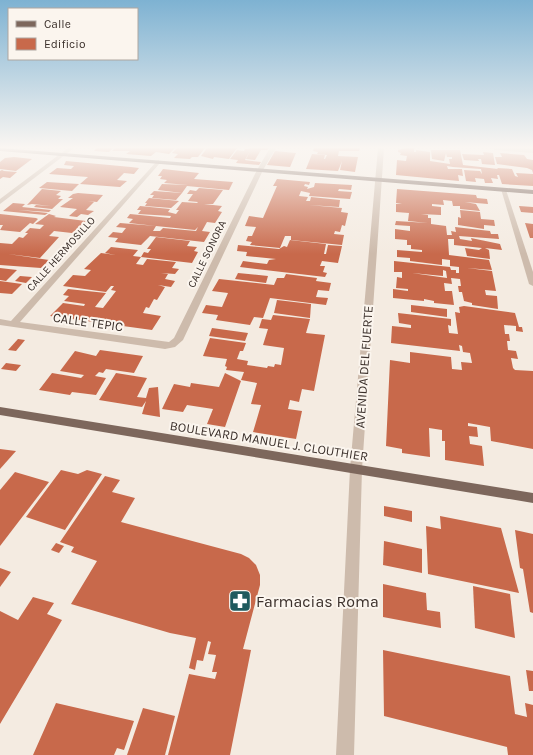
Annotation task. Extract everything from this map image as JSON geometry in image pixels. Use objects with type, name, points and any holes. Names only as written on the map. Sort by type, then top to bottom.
[{"type":"main road","points":[[419,183],[533,192]]},
{"type":"main road","name":"BOULEVARD MANUEL J. CLOUTHIER","points":[[0,411],[533,498]]},
{"type":"street","points":[[0,202],[24,183]]},
{"type":"street","name":"CALLE HERMOSILLO","points":[[13,324],[139,183]]},
{"type":"street","name":"CALLE SONORA","points":[[172,345],[178,340],[254,183]]},
{"type":"street","name":"AVENIDA DEL FUERTE","points":[[345,755],[356,469],[379,183]]},
{"type":"street","points":[[503,190],[533,284]]},
{"type":"street","name":"CALLE TEPIC","points":[[0,322],[165,346],[172,345]]},
{"type":"building","points":[[45,183],[79,184],[72,191],[39,188]]},
{"type":"building","points":[[81,183],[124,183],[120,187]]},
{"type":"building","points":[[167,183],[232,183],[229,190],[187,186],[182,193],[158,190],[162,184],[188,185]]},
{"type":"building","points":[[275,183],[310,183],[309,185],[305,184],[304,186],[308,187],[307,189],[314,187],[315,183],[352,185],[351,190],[339,189],[338,191],[352,192],[350,199],[309,196],[310,193],[301,191],[299,196],[308,197],[306,201],[310,201],[311,197],[340,200],[339,207],[309,205],[342,208],[341,212],[348,213],[345,226],[342,225],[340,232],[335,231],[334,234],[344,235],[342,245],[291,240],[291,236],[285,236],[280,248],[250,245],[252,242],[246,241],[248,236],[252,236],[256,227],[245,226],[249,216],[263,218],[277,186],[273,186]]},
{"type":"building","points":[[533,183],[533,186],[502,184]]},
{"type":"building","points":[[199,188],[223,190],[213,204],[204,204],[222,206],[218,211],[222,212],[215,223],[207,222],[202,231],[210,232],[204,242],[150,236],[141,245],[115,242],[118,238],[108,237],[113,232],[122,233],[126,228],[116,227],[120,223],[156,226],[129,223],[133,219],[127,218],[130,214],[170,218],[171,216],[138,214],[141,210],[137,210],[140,206],[170,209],[168,212],[176,214],[179,210],[176,210],[182,202],[198,202],[188,201],[193,194],[187,194],[190,190],[196,191]],"holes":[[[156,226],[195,230],[198,227],[196,231],[163,228],[160,231],[153,231]]]},
{"type":"building","points":[[42,189],[61,191],[56,195],[61,196],[58,199],[63,199],[52,209],[34,207],[36,205],[51,206],[32,204],[27,205]]},
{"type":"building","points":[[397,189],[476,195],[477,198],[487,199],[488,204],[465,202],[476,204],[480,211],[460,209],[460,206],[453,206],[452,201],[443,200],[444,205],[432,204],[432,206],[441,207],[441,215],[421,214],[428,215],[428,218],[431,218],[431,224],[446,226],[447,235],[452,235],[451,231],[456,232],[455,227],[490,231],[491,234],[498,234],[499,239],[459,236],[460,239],[472,241],[471,238],[500,244],[502,250],[485,248],[489,250],[490,259],[467,256],[465,248],[479,250],[482,248],[454,245],[454,239],[448,239],[449,255],[489,260],[492,270],[467,268],[492,271],[496,291],[485,290],[486,295],[497,296],[498,309],[472,305],[472,303],[464,301],[462,292],[459,292],[458,286],[461,286],[460,279],[451,278],[452,284],[444,283],[445,291],[452,291],[454,305],[434,303],[434,301],[424,299],[424,301],[393,298],[393,289],[408,291],[408,289],[396,288],[397,277],[402,278],[402,272],[394,272],[394,261],[450,267],[451,270],[456,270],[456,273],[459,273],[459,267],[450,266],[450,260],[442,259],[442,265],[410,261],[410,258],[397,257],[397,250],[422,252],[422,250],[411,249],[411,245],[407,245],[407,240],[395,239],[395,229],[410,231],[410,226],[395,225],[396,221],[428,223],[408,221],[409,213],[396,212],[396,204],[402,203],[396,203]],"holes":[[[443,270],[446,271],[447,278],[412,273],[443,276]]]},
{"type":"building","points":[[154,191],[182,193],[176,200],[152,198],[154,195],[150,195]]},
{"type":"building","points":[[73,194],[103,195],[97,202],[88,201],[94,202],[86,210],[94,211],[88,215],[81,214],[77,217],[69,216],[77,209],[60,207],[73,198],[68,198]]},
{"type":"building","points":[[149,198],[179,201],[171,208],[145,206],[147,203],[145,203]]},
{"type":"building","points":[[13,203],[25,204],[22,207],[51,210],[49,212],[18,210],[48,213],[45,215],[3,211]]},
{"type":"building","points":[[519,206],[533,207],[533,213],[521,212]]},
{"type":"building","points":[[460,210],[480,212],[481,219],[494,220],[495,226],[484,225],[484,229],[458,225],[458,217],[461,218]]},
{"type":"building","points":[[0,214],[38,219],[33,224],[30,223],[20,232],[0,230],[3,225],[0,225]]},
{"type":"building","points":[[49,214],[56,216],[54,217],[86,221],[72,233],[54,231],[49,236],[59,237],[40,258],[8,254],[49,260],[41,268],[0,265],[0,243],[12,244],[19,237],[23,238],[28,233],[25,233],[30,228],[40,229],[44,225],[35,224]]},
{"type":"building","points":[[525,223],[533,224],[533,238],[530,238]]},
{"type":"building","points":[[156,237],[190,241],[187,246],[197,247],[194,251],[198,252],[192,263],[141,257],[144,252],[148,253],[151,249],[147,249]]},
{"type":"building","points":[[290,240],[326,244],[324,254],[326,254],[328,245],[342,246],[338,263],[322,261],[320,266],[325,266],[323,272],[327,273],[325,277],[240,267],[243,261],[267,264],[269,260],[276,259],[246,256],[247,252],[237,251],[238,245],[279,249],[284,246],[287,247]]},
{"type":"building","points":[[111,247],[138,250],[133,256],[141,257],[136,264],[143,265],[147,259],[176,262],[172,268],[179,269],[175,274],[161,273],[168,274],[165,279],[175,281],[171,287],[158,285],[165,287],[157,300],[154,299],[149,308],[146,307],[143,313],[161,316],[152,330],[50,316],[63,303],[84,306],[85,304],[64,301],[69,296],[63,295],[68,289],[106,293],[95,307],[103,308],[116,291],[111,290],[114,286],[111,286],[106,292],[63,286],[73,275],[85,276],[91,270],[84,269],[101,253],[116,255],[105,253]]},
{"type":"building","points":[[0,268],[17,270],[6,281],[0,280]]},
{"type":"building","points":[[238,273],[268,276],[266,283],[235,279]]},
{"type":"building","points":[[286,274],[317,278],[316,281],[331,283],[329,291],[318,290],[316,297],[328,298],[326,305],[270,298],[263,318],[254,317],[250,325],[216,320],[218,315],[202,313],[206,305],[222,307],[228,293],[212,291],[219,279],[274,285],[277,278],[284,278]]},
{"type":"building","points":[[20,276],[32,277],[26,283],[15,281]]},
{"type":"building","points":[[0,281],[22,284],[12,294],[0,293]]},
{"type":"building","points":[[277,300],[311,304],[310,318],[274,313]]},
{"type":"building","points":[[411,305],[447,309],[447,317],[411,312]]},
{"type":"building","points":[[464,306],[515,313],[519,327],[522,327],[523,332],[516,331],[516,326],[504,325],[505,334],[509,334],[510,341],[507,341],[508,350],[516,351],[518,359],[511,358],[513,368],[515,370],[533,371],[533,449],[491,441],[490,427],[468,423],[468,426],[477,427],[478,437],[469,436],[470,444],[482,446],[484,466],[445,460],[445,441],[442,441],[442,430],[429,428],[430,457],[402,453],[402,449],[386,446],[390,360],[410,363],[410,352],[451,357],[452,369],[462,370],[461,362],[472,363],[470,353],[463,352],[462,346],[459,345],[460,351],[391,343],[392,326],[411,328],[411,325],[399,323],[398,313],[451,319],[451,326],[448,325],[449,333],[458,334],[455,312],[460,313],[459,307]]},
{"type":"building","points":[[273,315],[310,319],[306,333],[325,335],[314,391],[302,389],[299,402],[290,400],[288,409],[302,411],[296,439],[253,432],[261,405],[251,404],[257,383],[241,380],[244,372],[226,370],[227,367],[225,366],[227,359],[203,356],[210,338],[246,343],[243,351],[240,351],[237,359],[248,361],[247,365],[267,368],[268,366],[274,367],[275,364],[281,365],[284,348],[263,345],[268,329],[259,328],[262,319],[271,320]]},
{"type":"building","points":[[212,328],[248,333],[245,341],[209,336]]},
{"type":"building","points":[[18,339],[25,340],[16,351],[8,350]]},
{"type":"building","points":[[100,350],[143,356],[134,373],[106,369],[103,373],[99,372],[95,376],[106,378],[96,395],[72,392],[70,395],[39,390],[52,373],[81,378],[84,375],[60,371],[75,351],[96,356]]},
{"type":"building","points":[[6,363],[21,365],[16,371],[1,369]]},
{"type":"building","points":[[116,373],[147,378],[137,397],[146,398],[149,388],[158,387],[160,417],[142,414],[146,401],[142,407],[99,400]]},
{"type":"building","points":[[225,373],[241,381],[225,427],[207,424],[213,409],[187,405],[183,412],[162,409],[174,384],[190,387],[191,383],[219,387]]},
{"type":"building","points":[[0,449],[16,451],[0,469]]},
{"type":"building","points":[[61,470],[78,474],[87,470],[102,474],[65,530],[26,517]]},
{"type":"building","points":[[15,472],[49,482],[0,546],[0,490]]},
{"type":"building","points":[[105,476],[120,480],[112,492],[135,498],[121,522],[241,554],[249,558],[256,565],[260,575],[260,585],[243,649],[251,650],[230,755],[168,755],[189,674],[215,679],[217,672],[212,672],[216,655],[208,654],[211,642],[208,641],[203,661],[197,660],[195,670],[189,668],[196,638],[170,633],[71,604],[97,561],[71,552],[74,547],[60,542]]},
{"type":"building","points":[[384,506],[412,511],[412,522],[384,516]]},
{"type":"building","points":[[440,516],[501,528],[519,593],[428,574],[426,526],[441,529]]},
{"type":"building","points":[[515,530],[533,534],[533,613],[530,612],[523,569],[520,568]]},
{"type":"building","points":[[384,541],[422,549],[422,573],[383,565]]},
{"type":"building","points":[[56,543],[64,546],[59,553],[51,550]]},
{"type":"building","points":[[0,568],[11,572],[0,587]]},
{"type":"building","points":[[383,584],[426,593],[427,610],[440,612],[441,628],[383,617]]},
{"type":"building","points":[[473,586],[510,594],[515,638],[475,628]]},
{"type":"building","points":[[33,597],[54,603],[47,614],[62,620],[0,724],[0,611],[18,620]]},
{"type":"building","points":[[383,650],[510,676],[515,714],[527,717],[525,703],[533,705],[533,755],[508,755],[507,747],[384,716]]},
{"type":"building","points":[[526,670],[533,671],[533,691],[529,691]]},
{"type":"building","points":[[56,703],[134,721],[124,750],[117,748],[114,755],[33,755]]},
{"type":"building","points":[[143,708],[175,716],[165,755],[127,755]]},
{"type":"place","name":"Farmacias Roma","points":[[240,601]]}]
